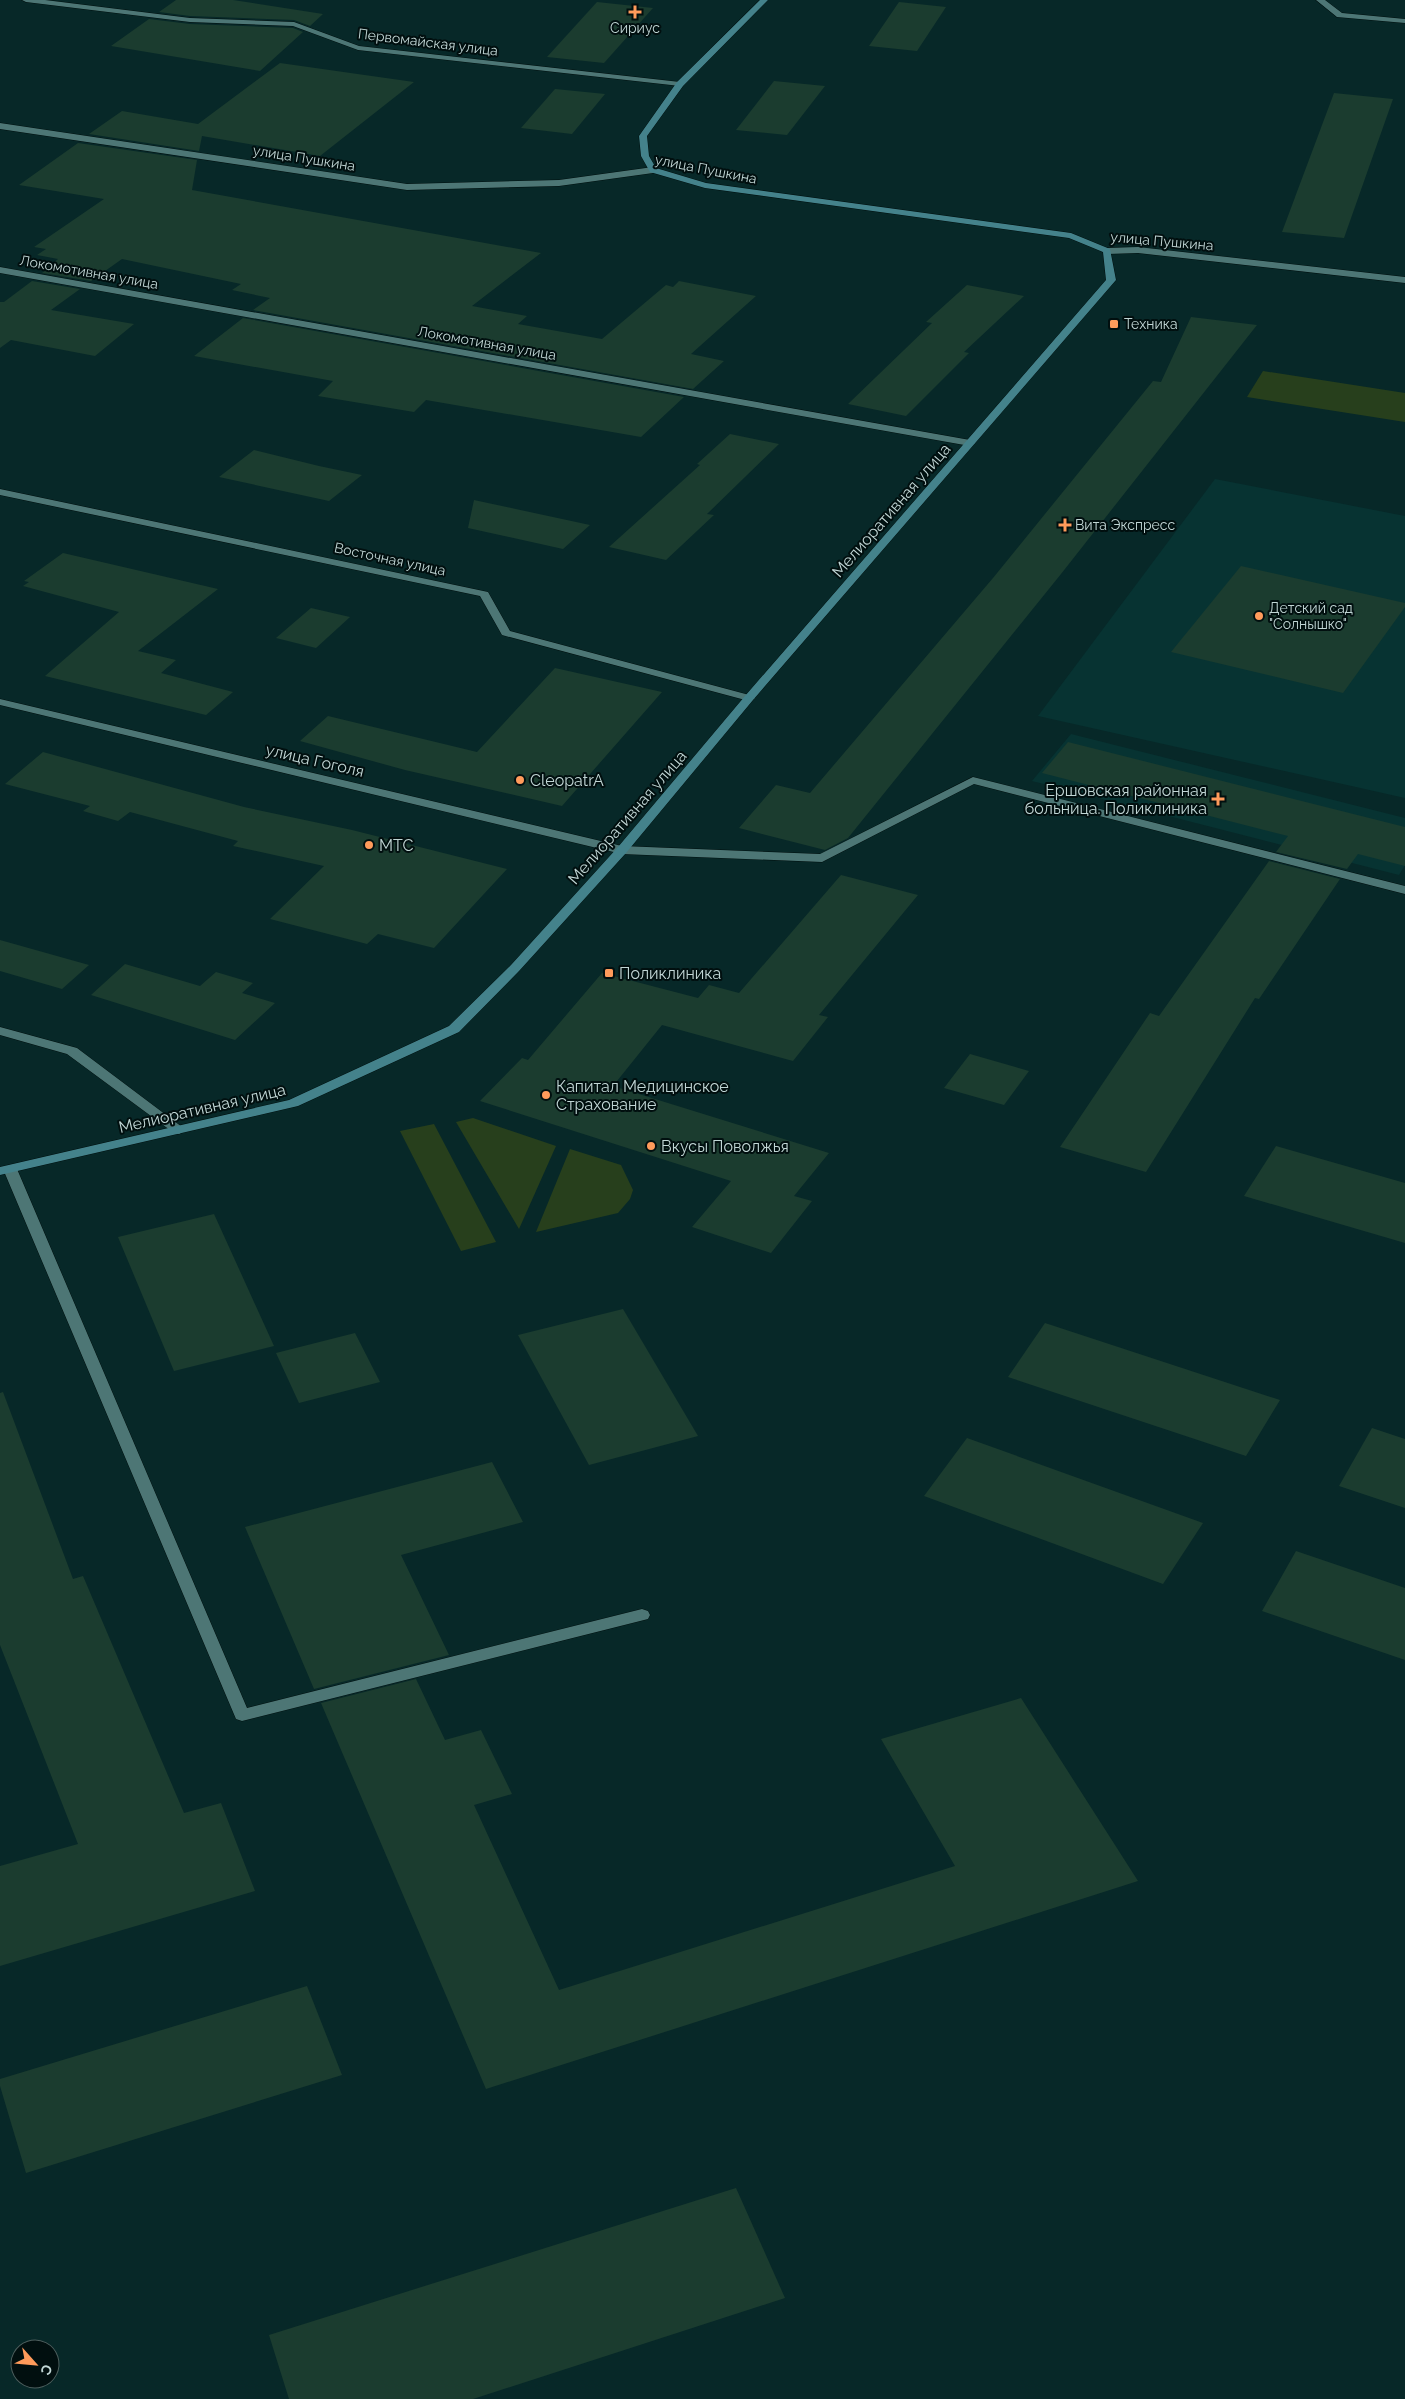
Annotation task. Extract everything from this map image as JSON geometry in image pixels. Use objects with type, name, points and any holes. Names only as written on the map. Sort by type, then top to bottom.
[{"type":"main road","points":[[653,170],[645,156],[643,136],[680,84],[764,0]]},
{"type":"main road","name":"улица Пушкина","points":[[653,170],[705,185],[1071,236],[1107,252]]},
{"type":"main road","name":"Мелиоративная улица","points":[[5,1170],[293,1104],[454,1029],[515,968],[622,850],[749,698],[1111,280],[1107,252]]},
{"type":"street","name":"Первомайская улица","points":[[26,0],[190,20],[294,24],[358,48],[680,84]]},
{"type":"street","points":[[1320,0],[1340,15],[1405,21]]},
{"type":"street","name":"улица Пушкина","points":[[0,126],[407,187],[559,183],[653,170]]},
{"type":"street","name":"улица Пушкина","points":[[1107,252],[1138,250],[1405,280]]},
{"type":"street","name":"Локомотивная улица","points":[[0,270],[970,443]]},
{"type":"street","name":"Восточная улица","points":[[0,492],[484,594],[506,633],[749,698]]},
{"type":"street","name":"улица Гоголя","points":[[0,702],[622,850],[822,858],[972,780],[1405,890]]},
{"type":"street","points":[[0,1031],[72,1051],[179,1130]]},
{"type":"street","points":[[5,1170],[242,1715],[642,1614]]},
{"type":"shaded area","name":"Детский сад \"Солнышко\"","points":[[1215,479],[1405,516],[1405,798],[1038,716]]},
{"type":"shaded area","name":"Ершовская районная больница. Поликлиника","points":[[1071,734],[1405,818],[1405,865],[1399,875],[1032,781]]},
{"type":"green space","points":[[1263,371],[1405,393],[1405,422],[1247,397]]},
{"type":"green space","points":[[473,1118],[556,1146],[519,1229],[456,1122]]},
{"type":"green space","points":[[434,1124],[496,1242],[461,1251],[400,1131]]},
{"type":"green space","points":[[570,1149],[621,1165],[633,1190],[630,1199],[618,1213],[536,1232]]},
{"type":"building","points":[[176,0],[233,0],[323,14],[310,26],[294,20],[190,16],[159,12]]},
{"type":"building","points":[[597,2],[653,8],[604,63],[547,57]]},
{"type":"building","points":[[899,2],[946,7],[917,51],[869,46]]},
{"type":"building","points":[[149,19],[190,24],[293,28],[303,32],[260,71],[111,46]]},
{"type":"building","points":[[280,63],[414,82],[320,156],[202,136],[199,151],[89,134],[122,111],[198,124]]},
{"type":"building","points":[[774,81],[825,86],[787,135],[736,130]]},
{"type":"building","points":[[555,89],[605,94],[572,134],[521,128]]},
{"type":"building","points":[[1334,93],[1393,99],[1344,238],[1282,232]]},
{"type":"building","points":[[78,143],[197,160],[192,190],[541,253],[472,306],[527,316],[518,324],[602,339],[666,285],[673,287],[679,281],[756,296],[691,354],[724,361],[693,389],[253,310],[270,298],[232,290],[241,284],[122,259],[91,281],[42,273],[58,259],[37,255],[46,249],[34,247],[104,199],[19,185]]},
{"type":"building","points":[[32,281],[80,289],[51,310],[134,324],[95,356],[11,340],[0,348],[0,302],[4,302]]},
{"type":"building","points":[[967,285],[1024,296],[964,352],[969,353],[906,416],[848,404],[932,323],[926,322]]},
{"type":"building","points":[[1191,317],[1257,325],[1061,574],[848,838],[825,850],[739,828],[776,785],[810,793],[993,578],[1153,381],[1161,382]]},
{"type":"building","points":[[243,318],[684,397],[641,437],[426,400],[414,412],[318,396],[333,381],[194,356]]},
{"type":"building","points":[[730,434],[779,444],[707,514],[714,515],[666,560],[609,547],[700,465],[697,464]]},
{"type":"building","points":[[254,450],[362,475],[329,501],[219,477]]},
{"type":"building","points":[[474,500],[590,525],[563,549],[468,528]]},
{"type":"building","points":[[63,553],[218,589],[138,651],[176,660],[161,673],[233,692],[206,715],[45,676],[119,612],[23,586],[29,582],[24,581]]},
{"type":"building","points":[[1241,566],[1405,603],[1405,607],[1343,693],[1171,652]]},
{"type":"building","points":[[311,608],[350,617],[316,648],[276,638]]},
{"type":"building","points":[[555,668],[662,692],[562,806],[405,770],[300,741],[328,716],[477,752]]},
{"type":"building","name":"Ершовская районная больница. Поликлиника","points":[[1068,742],[1405,827],[1405,866],[1358,854],[1347,869],[1276,852],[1288,836],[1042,773]]},
{"type":"building","points":[[43,752],[244,807],[352,830],[507,869],[434,948],[378,934],[367,944],[270,919],[324,866],[233,846],[238,841],[130,812],[118,821],[83,811],[90,806],[5,784]]},
{"type":"building","points":[[1269,861],[1340,879],[1259,999],[1255,998],[1146,1172],[1060,1147],[1150,1013],[1159,1016]]},
{"type":"building","points":[[841,875],[918,895],[819,1015],[828,1017],[793,1061],[662,1025],[613,1086],[829,1153],[794,1196],[812,1201],[771,1253],[692,1227],[731,1181],[480,1101],[522,1058],[528,1060],[602,973],[698,998],[709,985],[739,993]]},
{"type":"building","points":[[0,940],[89,965],[62,989],[0,971]]},
{"type":"building","points":[[125,964],[200,986],[216,972],[253,983],[242,993],[275,1003],[235,1040],[91,995]]},
{"type":"building","points":[[970,1054],[1029,1071],[1004,1105],[944,1088]]},
{"type":"building","points":[[1276,1146],[1405,1183],[1405,1243],[1244,1196]]},
{"type":"building","points":[[214,1214],[274,1346],[174,1371],[118,1237]]},
{"type":"building","points":[[623,1309],[698,1436],[589,1465],[518,1335]]},
{"type":"building","points":[[1045,1323],[1280,1400],[1246,1456],[1008,1377]]},
{"type":"building","points":[[355,1333],[380,1382],[299,1403],[276,1353]]},
{"type":"building","points":[[3,1392],[73,1579],[83,1576],[184,1813],[221,1803],[255,1891],[0,1966],[0,1866],[78,1844],[0,1645],[0,1393]]},
{"type":"building","points":[[1372,1428],[1405,1439],[1405,1508],[1339,1486]]},
{"type":"building","points":[[967,1438],[1203,1523],[1163,1584],[924,1496]]},
{"type":"building","points":[[492,1462],[523,1522],[401,1555],[449,1655],[314,1689],[245,1527]]},
{"type":"building","points":[[1296,1551],[1405,1588],[1405,1660],[1262,1611]]},
{"type":"building","points":[[416,1679],[445,1740],[481,1730],[512,1794],[474,1805],[559,1990],[955,1866],[881,1739],[1021,1698],[1138,1881],[486,2089],[321,1703]]},
{"type":"building","points":[[307,1986],[342,2075],[26,2173],[0,2086],[0,2079]]},
{"type":"building","points":[[736,2188],[785,2298],[473,2399],[289,2399],[269,2335]]},
{"type":"place","name":"Сириус","points":[[635,12]]},
{"type":"place","name":"Техника","points":[[1114,324]]},
{"type":"place","name":"Вита Экспресс","points":[[1065,525]]},
{"type":"place","name":"Детский сад \"Солнышко\"","points":[[1259,616]]},
{"type":"place","name":"CleopatrA","points":[[520,780]]},
{"type":"place","name":"Ершовская районная больница. Поликлиника","points":[[1218,799]]},
{"type":"place","name":"МТС","points":[[369,845]]},
{"type":"place","name":"Поликлиника","points":[[609,973]]},
{"type":"place","name":"Капитал Медицинское Страхование","points":[[546,1095]]},
{"type":"place","name":"Вкусы Поволжья","points":[[651,1146]]}]
